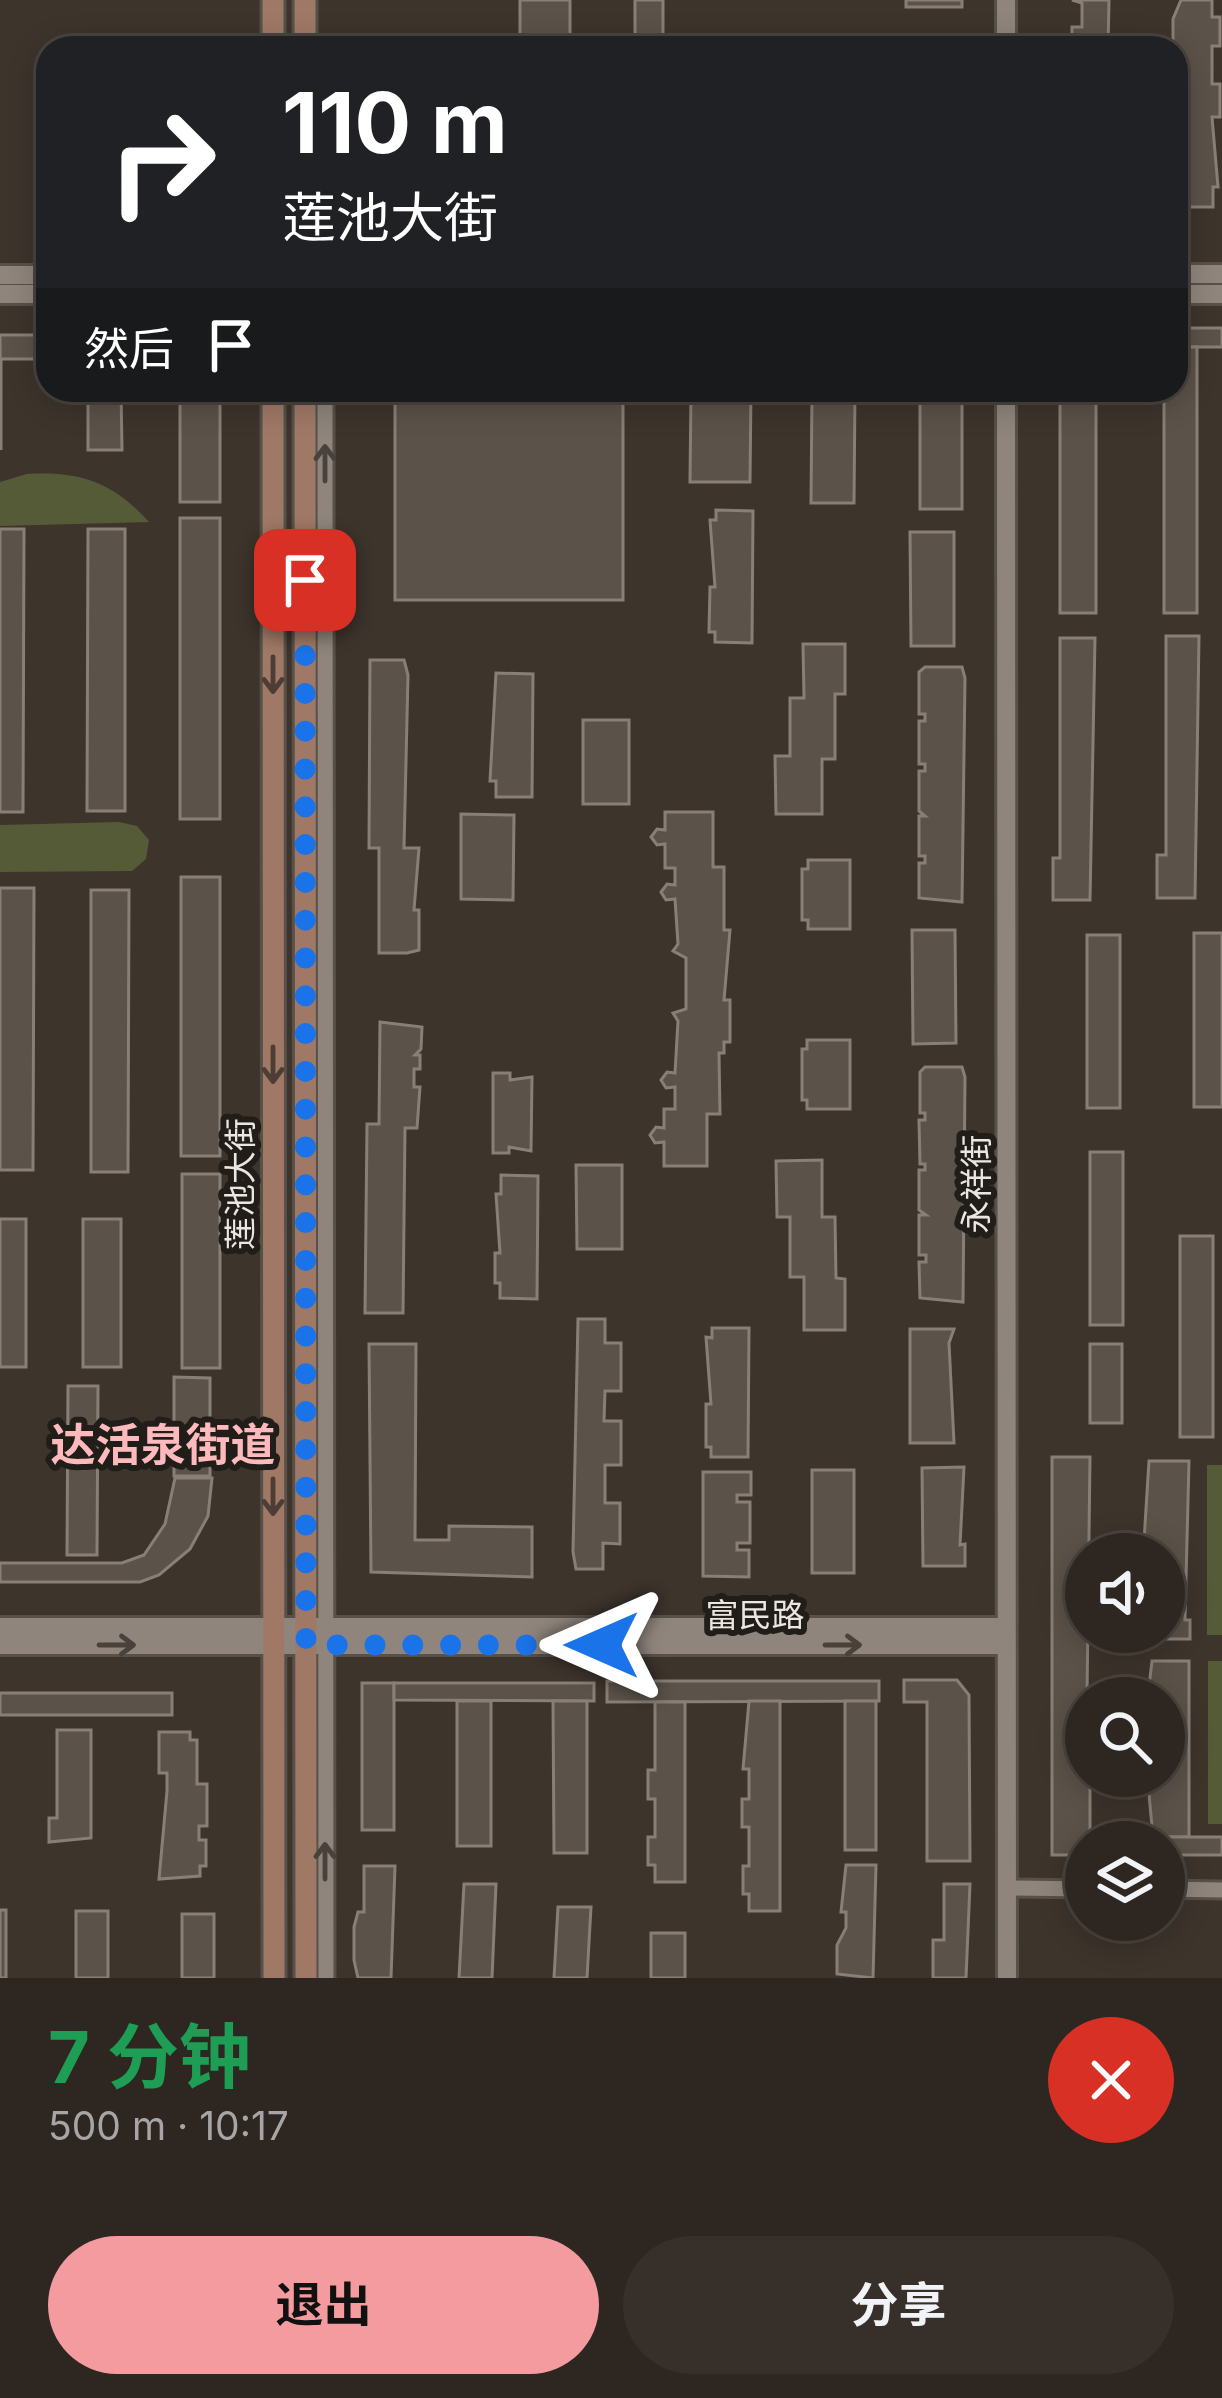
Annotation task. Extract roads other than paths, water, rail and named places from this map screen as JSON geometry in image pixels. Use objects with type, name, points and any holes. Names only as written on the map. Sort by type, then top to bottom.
[{"type":"main road","points":[[273,0],[273,36]]},
{"type":"main road","points":[[305,0],[305,36]]},
{"type":"main road","name":"莲池大街","points":[[273,402],[274,1978]]},
{"type":"main road","name":"莲池大街","points":[[305,402],[315,1636],[306,1978]]},
{"type":"street","points":[[1006,0],[1006,36]]},
{"type":"street","points":[[1188,274],[1222,274]]},
{"type":"street","points":[[0,275],[36,275]]},
{"type":"street","points":[[0,294],[36,294]]},
{"type":"street","points":[[1188,294],[1222,294]]},
{"type":"street","points":[[325,402],[315,1636],[326,1978]]},
{"type":"street","name":"永祥街","points":[[1006,402],[1007,1978]]},
{"type":"street","name":"富民路","points":[[0,1627],[274,1636],[1006,1636]]},
{"type":"street","name":"富民路","points":[[0,1645],[274,1636]]},
{"type":"street","points":[[1007,1888],[1065,1889]]},
{"type":"street","points":[[1185,1889],[1222,1890]]},
{"type":"district","name":"达活泉街道","points":[[163,1445]]}]
